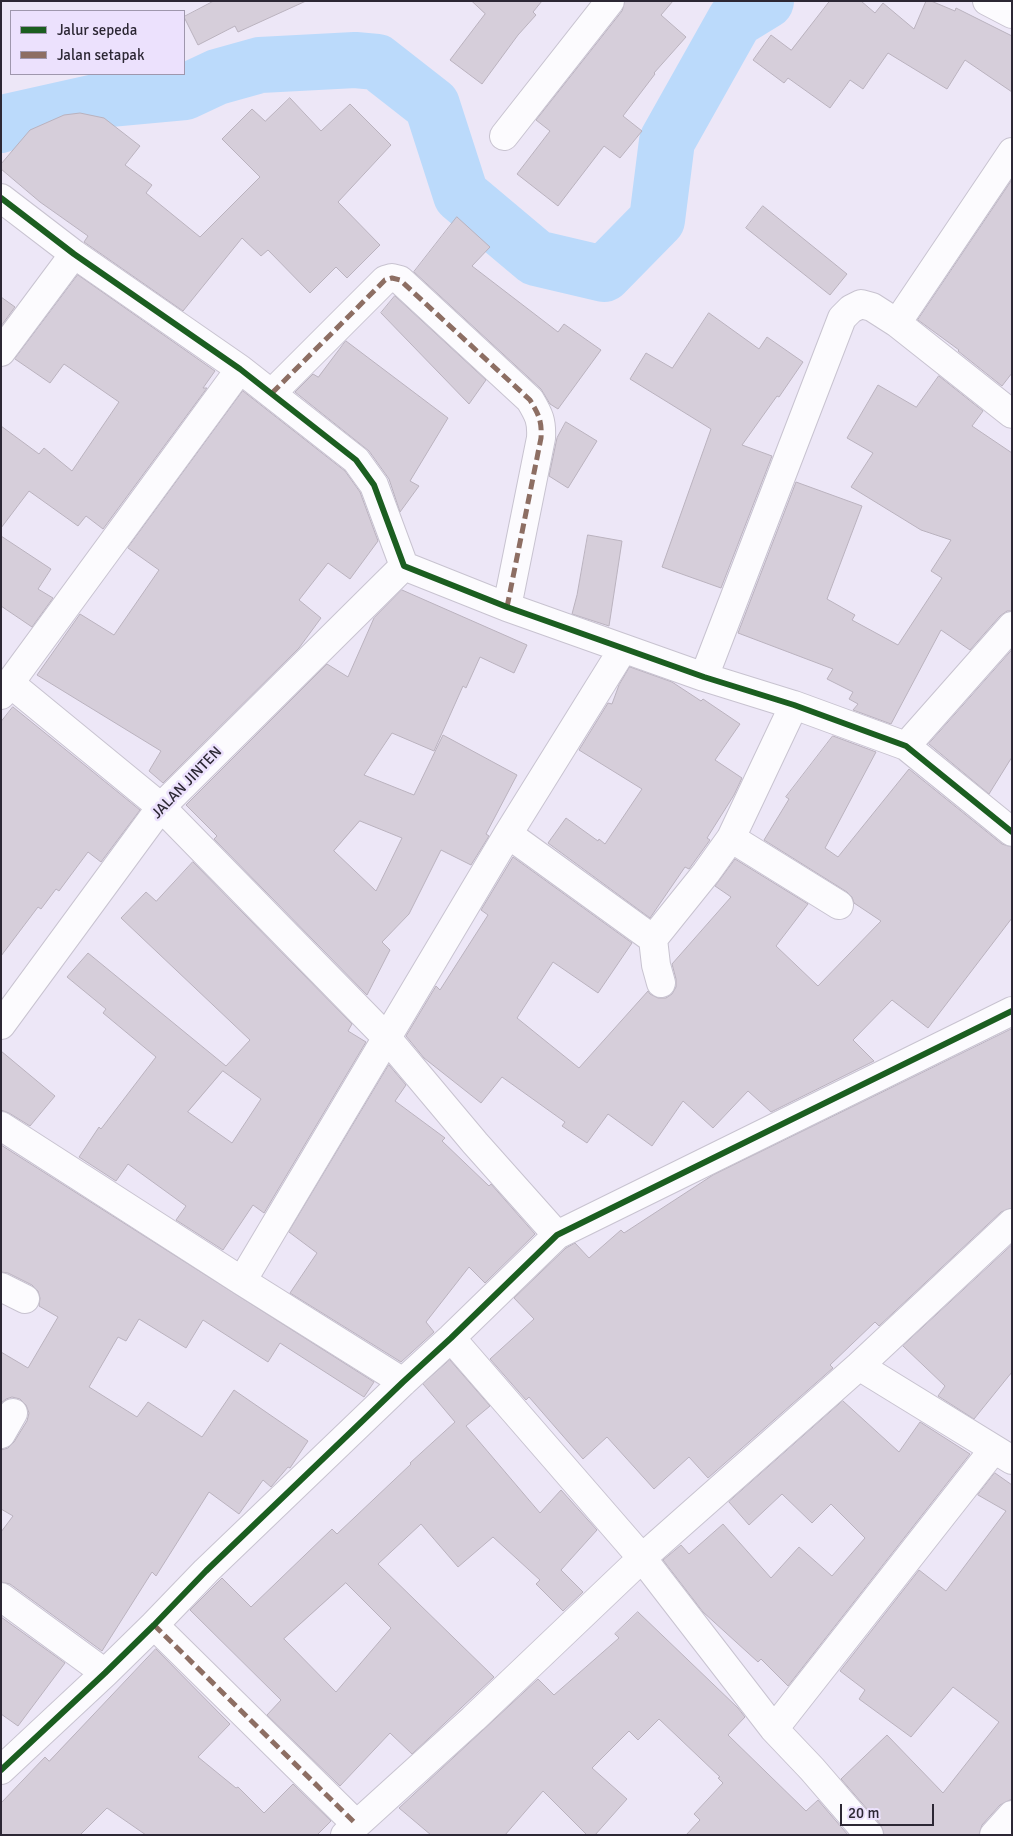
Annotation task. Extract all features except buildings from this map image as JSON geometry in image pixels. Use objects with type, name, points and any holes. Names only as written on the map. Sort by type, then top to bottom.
[{"type":"street","points":[[504,136],[610,1]]},
{"type":"street","points":[[986,1],[1012,14]]},
{"type":"street","points":[[898,323],[1012,152]]},
{"type":"street","points":[[1,198],[74,254],[240,369],[356,460],[374,485],[404,566],[507,607],[704,677],[794,705],[906,746],[1012,832]]},
{"type":"street","points":[[1,352],[74,254]]},
{"type":"street","points":[[272,393],[385,280],[392,278],[400,280],[407,286],[530,400],[542,424],[541,438],[507,607]]},
{"type":"street","points":[[704,677],[842,318],[851,308],[861,304],[872,307],[898,323],[1012,414]]},
{"type":"street","points":[[240,369],[6,690],[161,807],[386,1037],[469,1136],[557,1235]]},
{"type":"street","name":"JALAN JINTEN","points":[[1,1025],[161,807],[404,566]]},
{"type":"street","points":[[906,746],[1012,626]]},
{"type":"street","points":[[242,1281],[508,834],[623,648]]},
{"type":"street","points":[[661,983],[656,965],[653,939],[706,873],[731,838],[794,705]]},
{"type":"street","points":[[508,834],[653,939]]},
{"type":"street","points":[[731,838],[839,905]]},
{"type":"street","points":[[1,1770],[105,1673],[206,1571],[557,1235],[1012,1011]]},
{"type":"street","points":[[1,1126],[403,1382]]},
{"type":"street","points":[[154,1625],[350,1830],[473,1719],[642,1558],[859,1366],[1012,1223]]},
{"type":"street","points":[[1,1286],[25,1299]]},
{"type":"street","points":[[451,1338],[642,1558],[774,1729],[869,1835]]},
{"type":"street","points":[[774,1729],[1003,1454],[859,1366]]},
{"type":"street","points":[[1,1597],[105,1673]]},
{"type":"street","points":[[994,1835],[1012,1815]]},
{"type":"waterway","points":[[1,125],[6,122],[109,99],[185,92],[217,77],[260,65],[355,60],[377,62],[432,105],[461,195],[536,258],[604,274],[657,220],[667,141],[735,20],[766,1]]},
{"type":"marked path","points":[[272,393],[385,280],[392,278],[400,280],[530,400],[539,418],[541,438],[507,607]]},
{"type":"marked path","points":[[154,1625],[356,1824]]},
{"type":"cycle path","points":[[1,198],[74,254],[240,369],[356,460],[374,485],[404,566],[507,607],[704,677],[794,705],[906,746],[1012,832]]},
{"type":"cycle path","points":[[1,1770],[105,1673],[206,1571],[557,1235],[1012,1011]]}]
